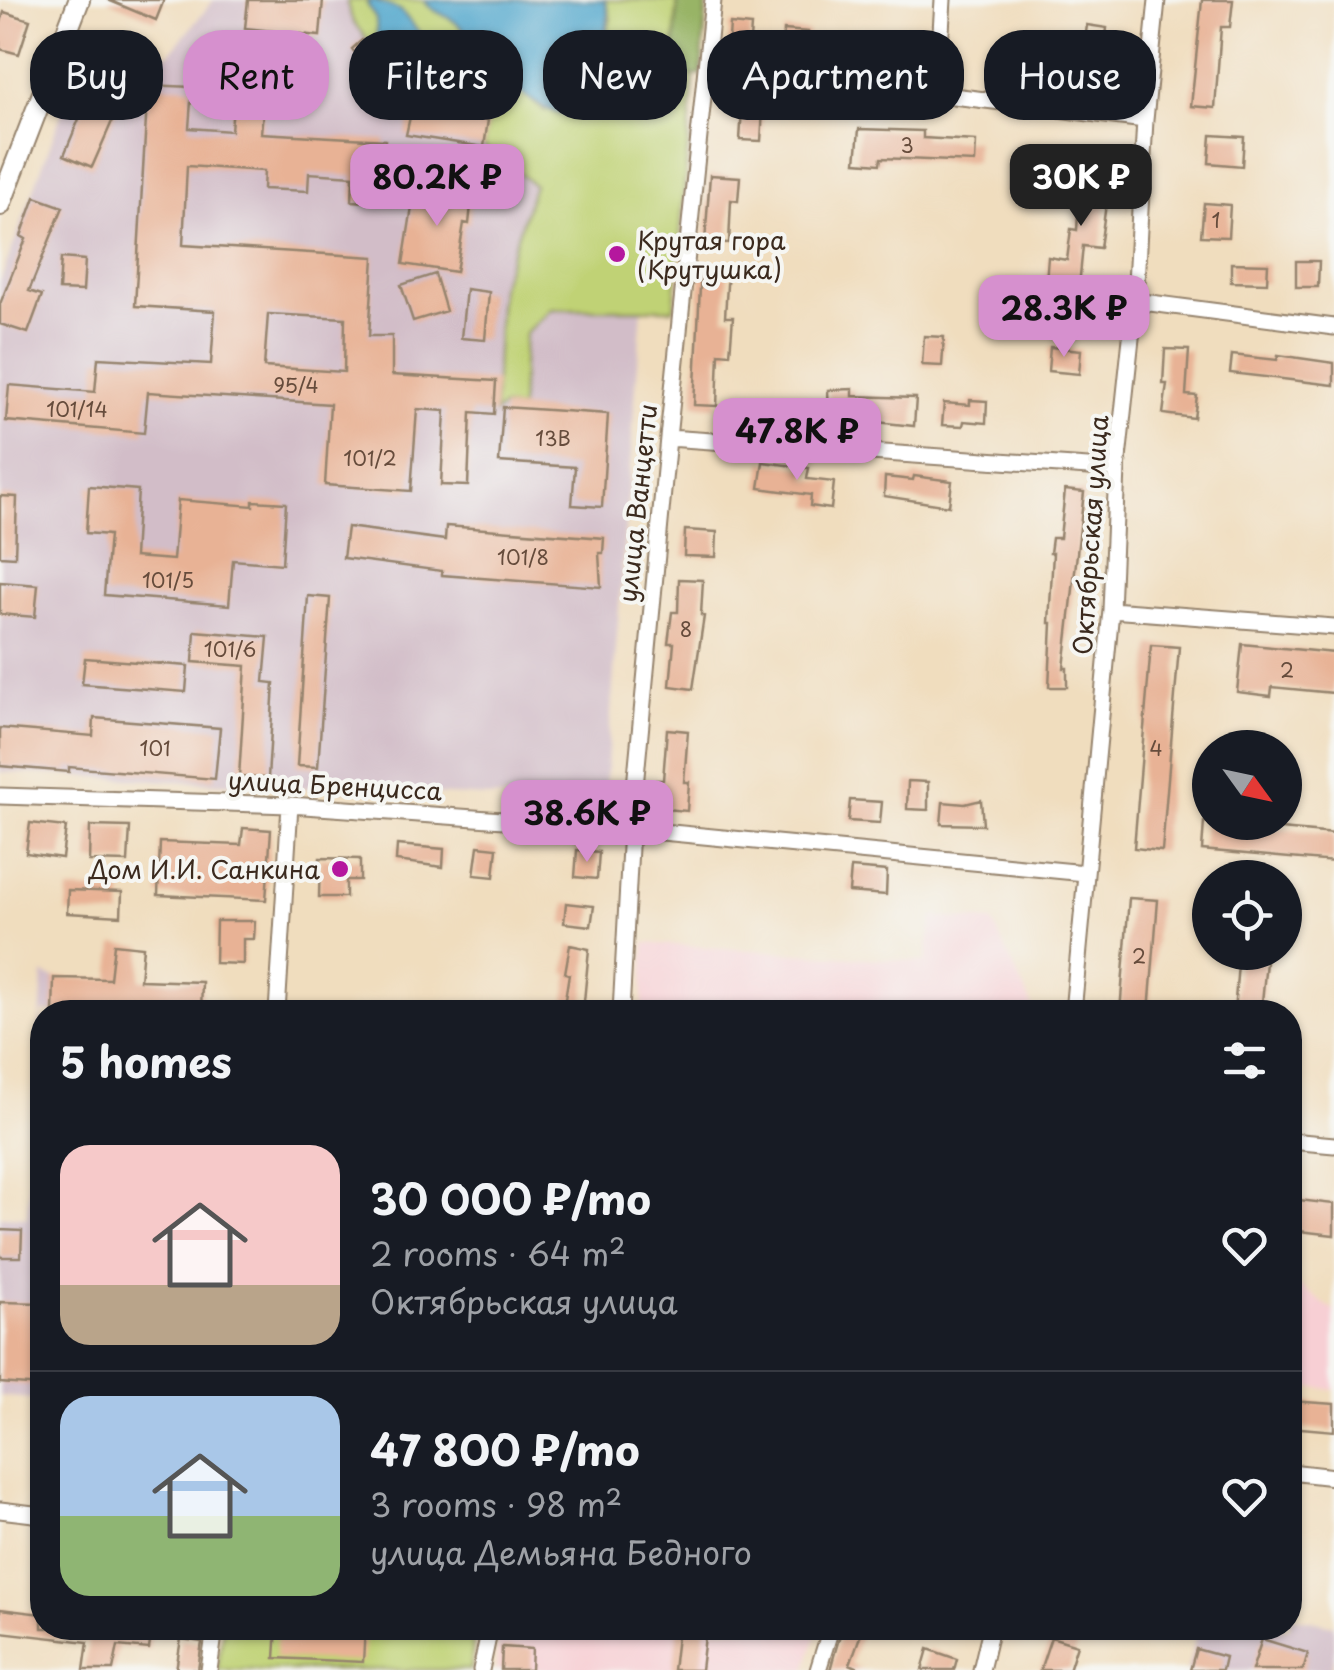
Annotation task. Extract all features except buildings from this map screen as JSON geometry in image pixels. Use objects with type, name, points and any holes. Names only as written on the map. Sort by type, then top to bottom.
[{"type":"street","points":[[0,205],[78,0]]},
{"type":"street","name":"улица Ванцетти","points":[[712,30],[714,0]]},
{"type":"street","points":[[941,30],[943,0]]},
{"type":"street","name":"Октябрьская улица","points":[[1154,30],[1157,0]]},
{"type":"street","name":"улица Ванцетти","points":[[623,1000],[631,829],[668,438],[707,87]]},
{"type":"street","name":"Октябрьская улица","points":[[1073,1000],[1111,610],[1117,469],[1136,302],[1146,120]]},
{"type":"street","points":[[1136,302],[1334,327]]},
{"type":"street","points":[[668,438],[1117,469]]},
{"type":"street","points":[[1111,610],[1334,626]]},
{"type":"street","name":"улица Бренцисса","points":[[0,796],[290,806],[631,829],[1085,872]]},
{"type":"street","points":[[278,1000],[290,806]]},
{"type":"street","points":[[1302,1142],[1334,1145]]},
{"type":"street","points":[[1302,1473],[1334,1477]]},
{"type":"street","points":[[0,1510],[30,1513]]},
{"type":"street","points":[[209,1670],[213,1640]]},
{"type":"street","points":[[481,1670],[487,1640]]},
{"type":"street","points":[[818,1670],[827,1640]]},
{"type":"street","points":[[981,1670],[989,1640]]},
{"type":"shaded area","points":[[214,0],[348,0],[347,4],[379,30],[349,30],[349,120],[488,120],[484,147],[534,185],[500,288],[494,412],[503,407],[520,408],[525,334],[551,309],[642,309],[604,803],[0,772],[0,282],[59,120],[163,120],[163,55],[169,54],[183,37],[183,120],[329,120],[329,30],[189,30]]},
{"type":"shaded area","points":[[933,917],[992,921],[1029,1000],[643,1000],[645,943],[926,962]]},
{"type":"shaded area","points":[[43,974],[54,978],[202,981],[201,1000],[41,1000]]},
{"type":"shaded area","points":[[30,1171],[30,1399],[0,1396],[0,1216],[27,1217]]},
{"type":"shaded area","points":[[1302,1288],[1334,1311],[1334,1389],[1302,1387]]},
{"type":"shaded area","points":[[1302,1618],[1334,1625],[1330,1670],[1187,1670],[1195,1640],[1302,1640]]},
{"type":"shaded area","points":[[497,1640],[815,1640],[806,1670],[496,1670]]},
{"type":"green space","points":[[348,0],[373,0],[367,4],[376,19],[377,30],[360,30]]},
{"type":"green space","points":[[377,0],[424,0],[463,30],[417,30],[400,10],[387,8]]},
{"type":"green space","points":[[605,0],[678,0],[676,30],[607,30],[611,19]]},
{"type":"green space","points":[[678,0],[707,0],[701,75],[687,75],[687,30],[676,30]]},
{"type":"green space","points":[[687,75],[694,75],[674,309],[551,309],[525,334],[520,409],[503,407],[494,414],[500,288],[534,185],[484,147],[487,120],[523,120],[523,92],[543,110],[543,120],[687,120]]},
{"type":"green space","points":[[221,1640],[473,1640],[471,1670],[217,1670]]},
{"type":"water","points":[[373,0],[400,10],[417,30],[377,30],[376,19],[367,3]]},
{"type":"water","points":[[424,0],[605,0],[608,19],[606,30],[543,30],[543,107],[523,94],[523,30],[463,30]]},
{"type":"place","name":"Крутая гора (Крутушка)","points":[[617,254]]},
{"type":"place","name":"Дом И.И. Санкина","points":[[340,869]]}]
